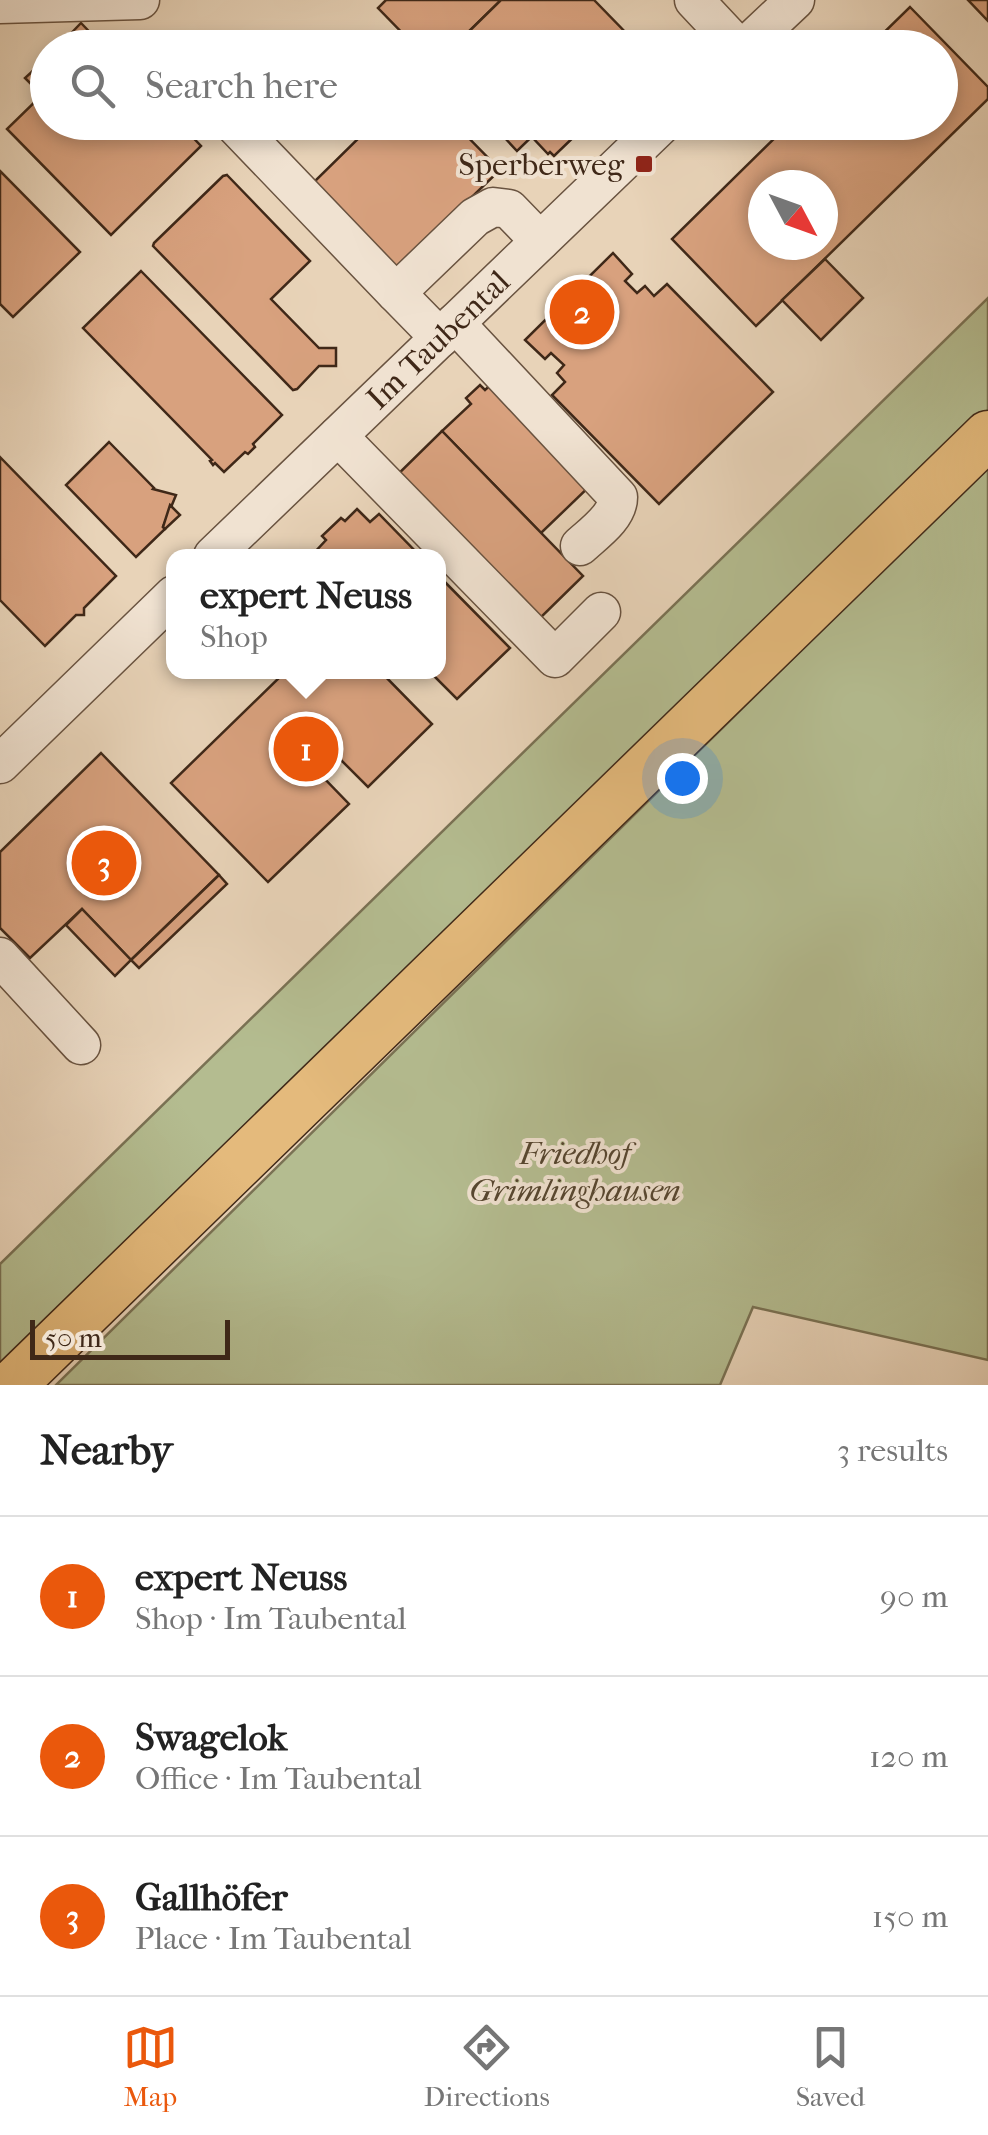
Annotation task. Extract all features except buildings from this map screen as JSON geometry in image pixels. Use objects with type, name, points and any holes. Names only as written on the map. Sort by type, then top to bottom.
[{"type":"main road","points":[[12,1385],[988,435]]},
{"type":"street","points":[[0,4],[140,0]]},
{"type":"street","points":[[694,0],[723,30]]},
{"type":"street","points":[[762,30],[796,0]]},
{"type":"street","points":[[249,140],[396,292],[447,331],[618,497],[616,512],[580,546]]},
{"type":"street","name":"Im Taubental","points":[[220,549],[645,140]]},
{"type":"street","points":[[396,292],[475,216],[493,208],[509,209],[540,241]]},
{"type":"street","points":[[338,436],[555,658],[601,612]]},
{"type":"street","points":[[0,764],[166,603]]},
{"type":"street","points":[[0,957],[81,1045]]},
{"type":"green space","points":[[988,298],[988,410],[0,1371],[0,1264]]},
{"type":"green space","name":"Friedhof Grimlinghausen","points":[[988,466],[988,1360],[753,1307],[720,1385],[56,1385]]},
{"type":"place","name":"Sperberweg","points":[[644,164]]},
{"type":"place","name":"Swagelok","points":[[582,312]]},
{"type":"place","name":"expert Neuss","points":[[306,749]]},
{"type":"place","name":"Gallhöfer","points":[[104,863]]}]
